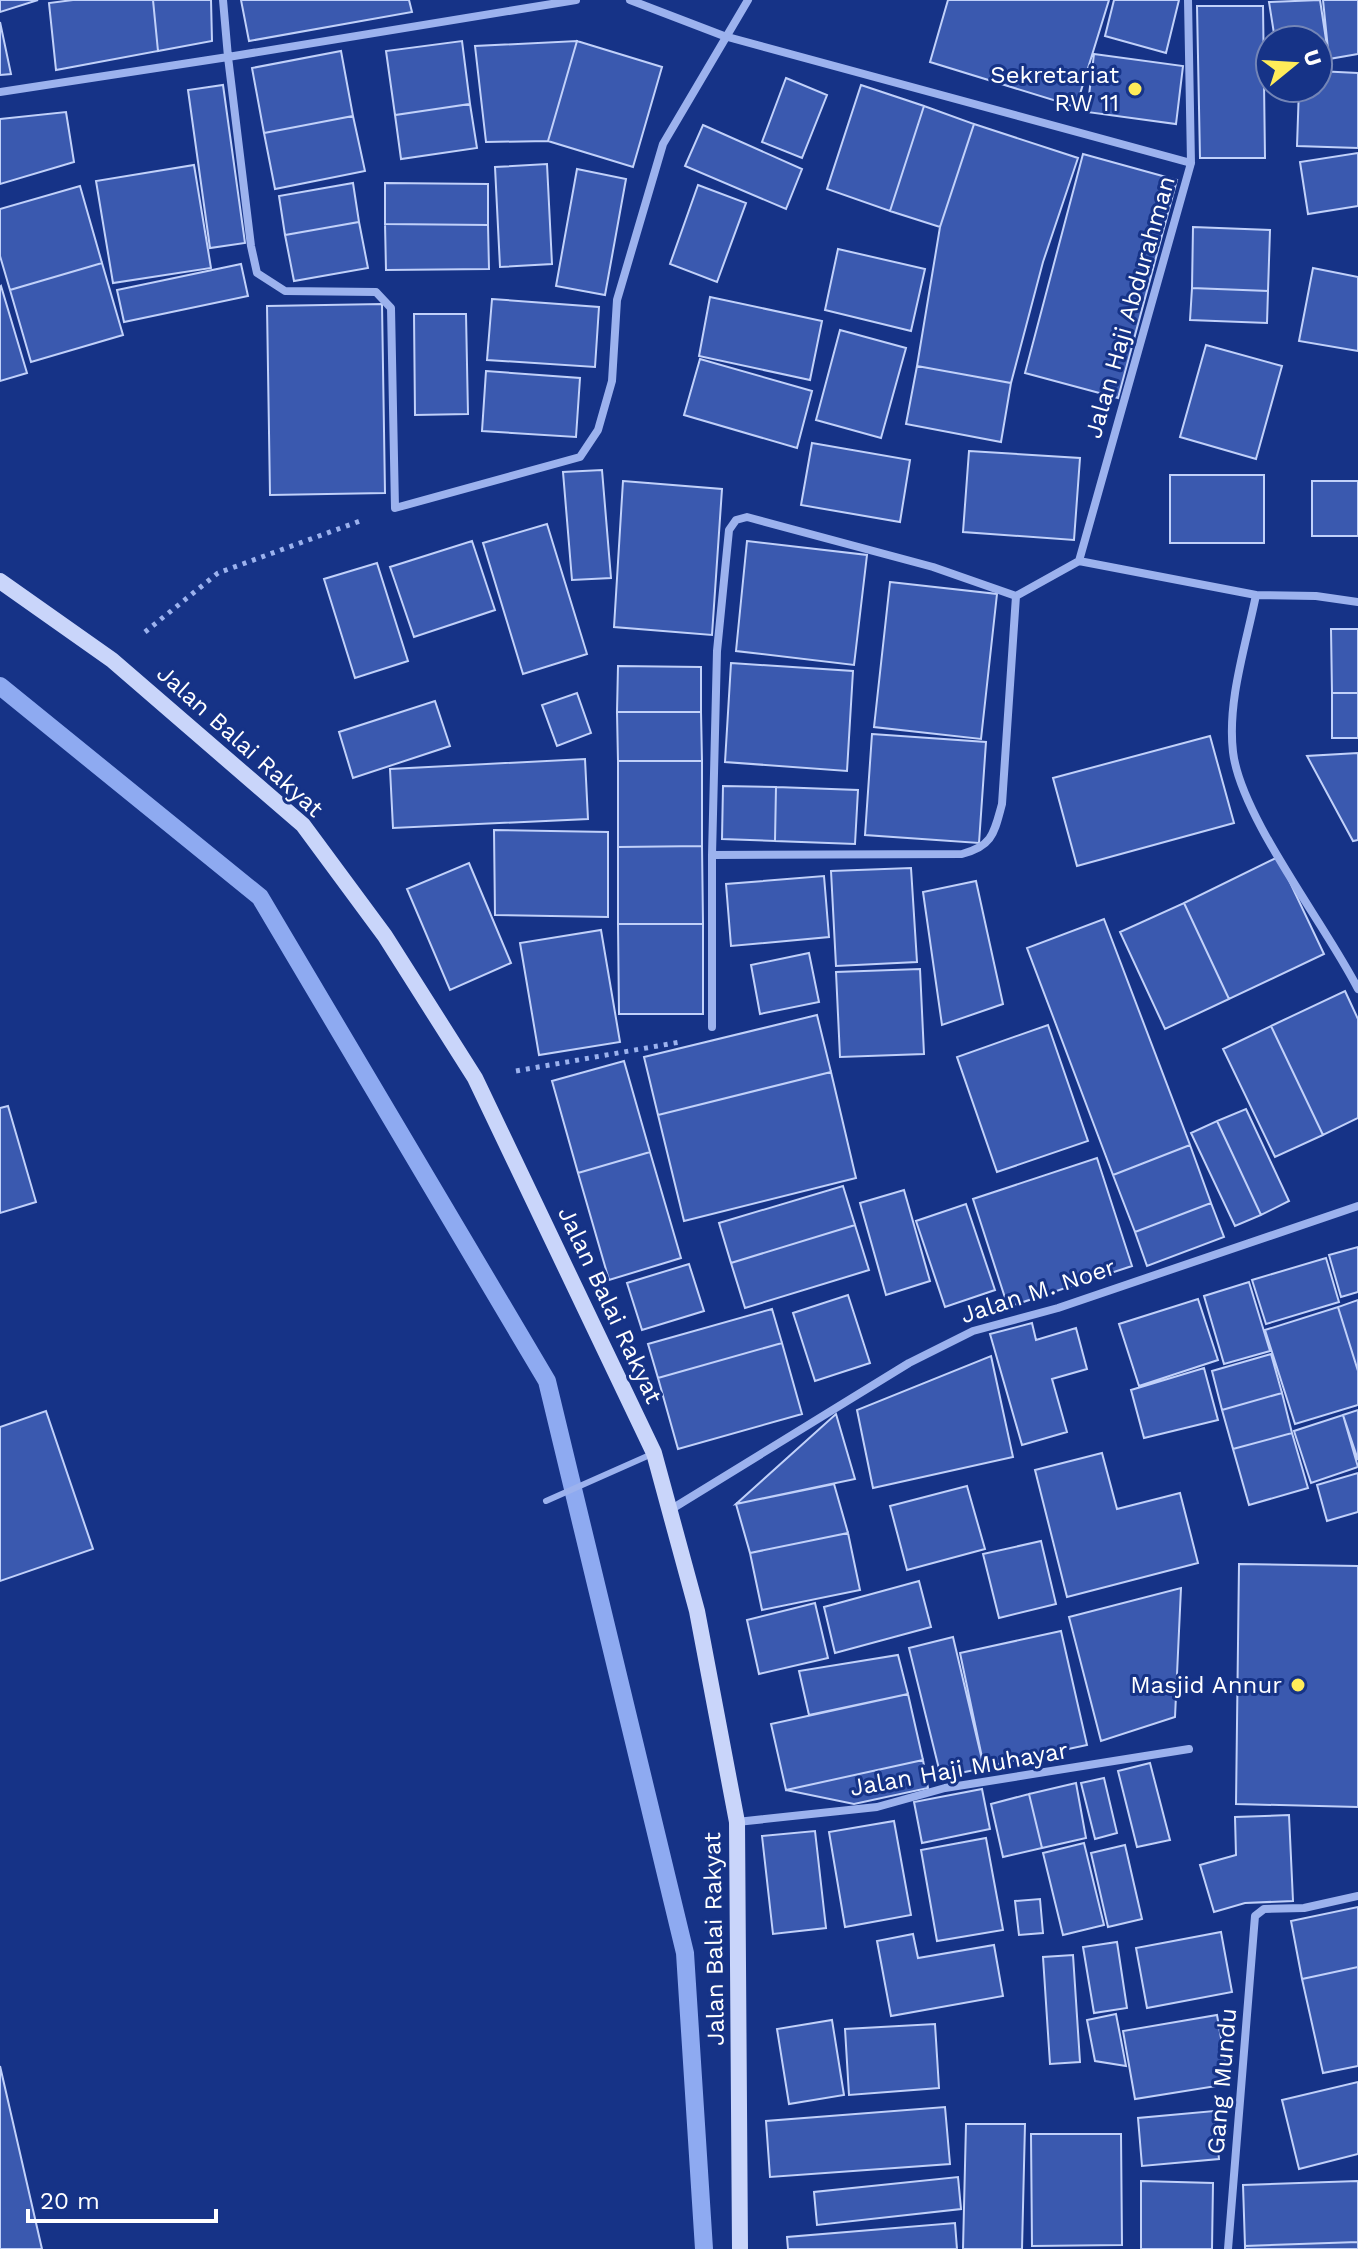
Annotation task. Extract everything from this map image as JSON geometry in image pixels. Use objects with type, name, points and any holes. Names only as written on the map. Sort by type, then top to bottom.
[{"type":"street","points":[[223,0],[251,246],[257,273],[285,291],[376,292],[391,308],[395,508],[580,457],[598,430],[612,381],[617,300],[663,144],[748,0]]},
{"type":"street","points":[[0,92],[576,0]]},
{"type":"street","name":"Jalan Haji Abdurahman","points":[[630,0],[724,36],[1191,163],[1079,561]]},
{"type":"street","points":[[1188,0],[1191,163]]},
{"type":"street","points":[[712,1027],[717,651],[729,530],[736,520],[747,517],[933,567],[1016,596],[1079,561],[1256,595],[1316,596],[1358,602]]},
{"type":"street","name":"Jalan Balai Rakyat","points":[[0,581],[112,660],[303,825],[385,936],[475,1078],[654,1453],[697,1611],[737,1822],[740,2249]]},
{"type":"street","points":[[1256,595],[1235,703],[1233,753],[1249,800],[1358,989]]},
{"type":"street","points":[[712,855],[962,854],[981,849],[993,834],[1002,804],[1016,596]]},
{"type":"street","name":"Jalan M. Noer","points":[[670,1510],[909,1363],[973,1331],[1058,1308],[1358,1206]]},
{"type":"street","name":"Jalan Haji Muhayar","points":[[737,1822],[877,1807],[945,1788],[1189,1749]]},
{"type":"street","name":"Gang Mundu","points":[[1228,2249],[1255,1916],[1264,1909],[1304,1908],[1358,1896]]},
{"type":"lane","points":[[546,1501],[624,1469],[654,1453]]},
{"type":"path","points":[[112,660],[218,573],[395,508]]},
{"type":"path","points":[[475,1078],[653,1047]]},
{"type":"building","points":[[0,0],[38,0],[0,12]]},
{"type":"building","points":[[153,0],[158,51],[56,70],[49,3]]},
{"type":"building","points":[[153,0],[211,0],[212,41],[158,51]]},
{"type":"building","points":[[241,0],[409,0],[412,12],[249,41]]},
{"type":"building","points":[[948,0],[1109,0],[1076,107],[930,62]]},
{"type":"building","points":[[1114,0],[1179,0],[1166,53],[1105,36]]},
{"type":"building","points":[[1320,0],[1324,24],[1272,24],[1269,2]]},
{"type":"building","points":[[1323,0],[1358,0],[1358,54],[1334,58],[1334,24],[1325,24]]},
{"type":"building","points":[[1197,6],[1263,6],[1263,24],[1254,24],[1254,104],[1264,104],[1265,158],[1200,158]]},
{"type":"building","points":[[0,22],[11,74],[0,75]]},
{"type":"building","points":[[462,41],[470,104],[395,115],[386,51]]},
{"type":"building","points":[[577,41],[662,67],[633,167],[548,141]]},
{"type":"building","points":[[577,41],[548,141],[486,142],[475,46]]},
{"type":"building","points":[[341,51],[353,116],[264,133],[252,68]]},
{"type":"building","name":"Sekretariat RW 11","points":[[1094,54],[1183,66],[1176,124],[1087,112]]},
{"type":"building","points":[[1334,72],[1358,73],[1358,148],[1297,146],[1298,104],[1334,104]]},
{"type":"building","points":[[786,78],[827,95],[802,158],[762,142]]},
{"type":"building","points":[[223,85],[245,243],[210,248],[188,90]]},
{"type":"building","points":[[861,85],[924,106],[890,211],[827,189]]},
{"type":"building","points":[[470,104],[477,148],[401,159],[395,115]]},
{"type":"building","points":[[924,106],[974,124],[940,227],[890,211]]},
{"type":"building","points":[[66,112],[74,162],[0,184],[0,119]]},
{"type":"building","points":[[353,116],[365,171],[275,189],[264,133]]},
{"type":"building","points":[[974,124],[1078,158],[1043,262],[1011,383],[917,366],[940,227]]},
{"type":"building","points":[[703,125],[802,169],[786,209],[685,166]]},
{"type":"building","points":[[1358,153],[1358,206],[1308,214],[1300,162]]},
{"type":"building","points":[[1083,154],[1177,180],[1118,398],[1025,373]]},
{"type":"building","points":[[547,164],[552,264],[500,267],[495,167]]},
{"type":"building","points":[[194,165],[211,268],[113,283],[96,181]]},
{"type":"building","points":[[577,169],[626,179],[605,295],[556,286]]},
{"type":"building","points":[[353,183],[359,222],[285,235],[279,196]]},
{"type":"building","points":[[385,183],[488,184],[488,225],[385,224]]},
{"type":"building","points":[[698,185],[746,203],[717,282],[670,264]]},
{"type":"building","points":[[80,186],[102,263],[10,290],[0,256],[0,209]]},
{"type":"building","points":[[359,222],[368,268],[294,281],[285,235]]},
{"type":"building","points":[[385,224],[488,225],[489,269],[386,270]]},
{"type":"building","points":[[1193,227],[1270,230],[1268,291],[1192,288]]},
{"type":"building","points":[[838,249],[925,269],[911,331],[825,310]]},
{"type":"building","points":[[102,263],[123,335],[31,362],[10,290]]},
{"type":"building","points":[[241,264],[248,296],[124,322],[117,290]]},
{"type":"building","points":[[1313,268],[1358,277],[1358,351],[1299,341]]},
{"type":"building","points":[[0,287],[27,373],[0,381]]},
{"type":"building","points":[[1192,288],[1268,291],[1267,323],[1190,320]]},
{"type":"building","points":[[710,297],[822,321],[810,380],[699,356]]},
{"type":"building","points":[[492,299],[599,307],[595,367],[487,360]]},
{"type":"building","points":[[382,304],[385,493],[270,495],[267,306]]},
{"type":"building","points":[[414,314],[466,314],[468,414],[415,415]]},
{"type":"building","points":[[840,330],[906,348],[881,438],[816,420]]},
{"type":"building","points":[[1206,345],[1282,366],[1256,459],[1180,437]]},
{"type":"building","points":[[700,359],[812,391],[797,448],[684,415]]},
{"type":"building","points":[[917,366],[1011,383],[1001,442],[906,424]]},
{"type":"building","points":[[486,371],[580,378],[576,437],[482,431]]},
{"type":"building","points":[[812,443],[910,460],[900,522],[801,505]]},
{"type":"building","points":[[969,451],[1080,458],[1074,540],[963,532]]},
{"type":"building","points":[[602,470],[611,578],[572,580],[563,472]]},
{"type":"building","points":[[1170,475],[1264,475],[1264,543],[1170,543]]},
{"type":"building","points":[[623,481],[722,489],[712,635],[614,627]]},
{"type":"building","points":[[1312,481],[1358,481],[1358,536],[1312,536]]},
{"type":"building","points":[[547,524],[587,654],[523,674],[483,543]]},
{"type":"building","points":[[472,541],[495,610],[414,637],[390,567]]},
{"type":"building","points":[[747,541],[867,555],[854,665],[736,651]]},
{"type":"building","points":[[377,563],[408,661],[355,678],[324,579]]},
{"type":"building","points":[[890,582],[997,594],[981,739],[874,727]]},
{"type":"building","points":[[1331,629],[1358,629],[1358,693],[1332,693]]},
{"type":"building","points":[[731,663],[853,671],[847,771],[725,762]]},
{"type":"building","points":[[618,666],[701,667],[701,712],[617,712]]},
{"type":"building","points":[[577,693],[591,733],[557,746],[542,705]]},
{"type":"building","points":[[1332,693],[1358,693],[1358,738],[1332,738]]},
{"type":"building","points":[[435,701],[450,746],[353,778],[339,732]]},
{"type":"building","points":[[617,712],[701,712],[702,761],[618,761]]},
{"type":"building","points":[[872,734],[986,742],[979,843],[865,835]]},
{"type":"building","points":[[1210,736],[1234,823],[1077,866],[1053,778]]},
{"type":"building","points":[[1358,753],[1358,840],[1353,841],[1307,756]]},
{"type":"building","points":[[585,759],[588,819],[393,828],[390,769]]},
{"type":"building","points":[[618,761],[702,761],[702,846],[618,847]]},
{"type":"building","points":[[723,786],[776,787],[775,841],[722,839]]},
{"type":"building","points":[[776,787],[858,790],[855,844],[775,841]]},
{"type":"building","points":[[494,830],[608,832],[608,917],[495,915]]},
{"type":"building","points":[[702,846],[703,924],[618,924],[618,847]]},
{"type":"building","points":[[1278,857],[1324,954],[1229,999],[1184,903]]},
{"type":"building","points":[[469,863],[511,963],[450,990],[407,889]]},
{"type":"building","points":[[911,868],[917,962],[836,966],[831,871]]},
{"type":"building","points":[[824,876],[829,937],[731,946],[726,884]]},
{"type":"building","points":[[976,881],[1003,1004],[942,1025],[923,892]]},
{"type":"building","points":[[1184,903],[1229,999],[1165,1029],[1120,932]]},
{"type":"building","points":[[1104,919],[1190,1145],[1113,1175],[1027,948]]},
{"type":"building","points":[[618,924],[703,924],[703,1014],[619,1014]]},
{"type":"building","points":[[601,930],[620,1042],[539,1055],[520,943]]},
{"type":"building","points":[[809,953],[819,1002],[760,1014],[751,965]]},
{"type":"building","points":[[920,969],[924,1054],[840,1057],[836,972]]},
{"type":"building","points":[[1345,991],[1358,1019],[1358,1118],[1323,1135],[1271,1026]]},
{"type":"building","points":[[817,1015],[831,1072],[658,1115],[644,1057]]},
{"type":"building","points":[[1048,1025],[1088,1141],[997,1172],[957,1057]]},
{"type":"building","points":[[1271,1026],[1323,1135],[1275,1157],[1223,1049]]},
{"type":"building","points":[[624,1061],[650,1152],[578,1173],[552,1081]]},
{"type":"building","points":[[831,1072],[856,1178],[684,1221],[658,1115]]},
{"type":"building","points":[[8,1106],[36,1202],[0,1213],[0,1108]]},
{"type":"building","points":[[1246,1109],[1289,1201],[1261,1215],[1217,1121]]},
{"type":"building","points":[[1217,1121],[1261,1215],[1235,1226],[1191,1133]]},
{"type":"building","points":[[1190,1145],[1211,1203],[1135,1232],[1113,1175]]},
{"type":"building","points":[[650,1152],[681,1258],[609,1280],[578,1173]]},
{"type":"building","points":[[1097,1158],[1132,1266],[1008,1307],[973,1199]]},
{"type":"building","points":[[843,1186],[855,1225],[731,1263],[719,1223]]},
{"type":"building","points":[[904,1190],[930,1281],[886,1295],[860,1203]]},
{"type":"building","points":[[1211,1203],[1224,1237],[1147,1266],[1135,1232]]},
{"type":"building","points":[[966,1204],[995,1290],[945,1307],[916,1221]]},
{"type":"building","points":[[855,1225],[869,1270],[745,1308],[731,1263]]},
{"type":"building","points":[[1358,1247],[1358,1292],[1341,1297],[1329,1255]]},
{"type":"building","points":[[1326,1258],[1339,1302],[1266,1324],[1252,1280]]},
{"type":"building","points":[[689,1264],[704,1311],[642,1330],[627,1283]]},
{"type":"building","points":[[1249,1282],[1270,1351],[1224,1364],[1204,1296]]},
{"type":"building","points":[[848,1295],[870,1363],[815,1381],[793,1313]]},
{"type":"building","points":[[1198,1299],[1218,1360],[1139,1386],[1119,1324]]},
{"type":"building","points":[[1358,1300],[1358,1371],[1338,1307]]},
{"type":"building","points":[[1338,1307],[1358,1371],[1358,1405],[1295,1424],[1265,1330]]},
{"type":"building","points":[[772,1309],[782,1343],[658,1378],[648,1344]]},
{"type":"building","points":[[1032,1323],[1036,1340],[1076,1328],[1087,1369],[1052,1379],[1067,1432],[1022,1445],[990,1334]]},
{"type":"building","points":[[782,1343],[802,1414],[678,1449],[658,1378]]},
{"type":"building","points":[[1271,1354],[1282,1393],[1222,1410],[1212,1371]]},
{"type":"building","points":[[991,1356],[1013,1457],[873,1488],[857,1410]]},
{"type":"building","points":[[1204,1368],[1218,1420],[1144,1438],[1131,1390]]},
{"type":"building","points":[[1282,1393],[1292,1433],[1233,1449],[1222,1410]]},
{"type":"building","points":[[1358,1410],[1358,1460],[1343,1415]]},
{"type":"building","points":[[46,1411],[93,1549],[0,1581],[0,1427]]},
{"type":"building","points":[[836,1414],[855,1479],[736,1504]]},
{"type":"building","points":[[1343,1415],[1358,1467],[1311,1483],[1294,1431]]},
{"type":"building","points":[[1292,1433],[1308,1488],[1249,1505],[1233,1449]]},
{"type":"building","points":[[1102,1453],[1117,1509],[1180,1493],[1198,1563],[1067,1597],[1035,1470]]},
{"type":"building","points":[[1358,1473],[1358,1512],[1327,1521],[1317,1485]]},
{"type":"building","points":[[834,1484],[848,1533],[750,1553],[736,1504]]},
{"type":"building","points":[[967,1486],[985,1549],[907,1570],[890,1506]]},
{"type":"building","points":[[848,1533],[860,1590],[762,1610],[750,1553]]},
{"type":"building","points":[[1041,1541],[1056,1604],[999,1618],[983,1554]]},
{"type":"building","name":"Masjid Annur","points":[[1239,1564],[1358,1566],[1358,1807],[1236,1804]]},
{"type":"building","points":[[919,1581],[931,1627],[835,1653],[824,1607]]},
{"type":"building","points":[[1181,1588],[1175,1717],[1101,1741],[1069,1617]]},
{"type":"building","points":[[815,1603],[828,1658],[759,1674],[747,1620]]},
{"type":"building","points":[[1061,1631],[1087,1745],[984,1767],[960,1653]]},
{"type":"building","points":[[953,1637],[984,1768],[941,1777],[909,1648]]},
{"type":"building","points":[[898,1655],[908,1694],[809,1715],[799,1671]]},
{"type":"building","points":[[908,1694],[923,1760],[786,1790],[771,1724]]},
{"type":"building","points":[[923,1760],[928,1788],[854,1804],[786,1790]]},
{"type":"building","points":[[1150,1763],[1170,1840],[1137,1847],[1118,1771]]},
{"type":"building","points":[[1104,1778],[1117,1833],[1095,1839],[1081,1783]]},
{"type":"building","points":[[1076,1783],[1086,1838],[1042,1848],[1029,1794]]},
{"type":"building","points":[[982,1789],[990,1829],[922,1843],[914,1802]]},
{"type":"building","points":[[1029,1794],[1042,1848],[1003,1857],[991,1804]]},
{"type":"building","points":[[1289,1815],[1293,1901],[1245,1903],[1214,1912],[1200,1865],[1236,1855],[1235,1817]]},
{"type":"building","points":[[894,1821],[911,1915],[845,1927],[829,1832]]},
{"type":"building","points":[[815,1831],[826,1928],[773,1934],[762,1836]]},
{"type":"building","points":[[986,1838],[1003,1930],[937,1941],[921,1850]]},
{"type":"building","points":[[1084,1843],[1104,1925],[1063,1935],[1043,1853]]},
{"type":"building","points":[[1125,1845],[1142,1919],[1108,1927],[1091,1853]]},
{"type":"building","points":[[1040,1899],[1043,1933],[1019,1935],[1015,1901]]},
{"type":"building","points":[[1358,1907],[1358,1967],[1302,1979],[1291,1921]]},
{"type":"building","points":[[1221,1932],[1232,1992],[1147,2008],[1136,1948]]},
{"type":"building","points":[[913,1934],[918,1958],[994,1945],[1003,1996],[891,2016],[877,1941]]},
{"type":"building","points":[[1117,1942],[1127,2008],[1094,2013],[1083,1947]]},
{"type":"building","points":[[1073,1955],[1080,2062],[1050,2064],[1043,1957]]},
{"type":"building","points":[[1358,1967],[1358,2066],[1323,2073],[1302,1979]]},
{"type":"building","points":[[1116,2014],[1126,2066],[1095,2061],[1087,2020]]},
{"type":"building","points":[[1217,2015],[1229,2084],[1135,2099],[1123,2031]]},
{"type":"building","points":[[832,2020],[844,2095],[789,2104],[777,2029]]},
{"type":"building","points":[[935,2024],[939,2088],[849,2095],[845,2029]]},
{"type":"building","points":[[0,2066],[42,2249],[0,2249]]},
{"type":"building","points":[[1358,2082],[1358,2154],[1299,2169],[1282,2100]]},
{"type":"building","points":[[945,2107],[950,2164],[770,2177],[766,2121]]},
{"type":"building","points":[[1214,2111],[1219,2159],[1142,2166],[1138,2118]]},
{"type":"building","points":[[966,2124],[1025,2124],[1022,2249],[963,2249]]},
{"type":"building","points":[[1031,2134],[1121,2134],[1122,2245],[1032,2246]]},
{"type":"building","points":[[958,2177],[961,2209],[817,2225],[814,2192]]},
{"type":"building","points":[[1141,2181],[1213,2183],[1212,2249],[1141,2249]]},
{"type":"building","points":[[1358,2181],[1358,2242],[1245,2246],[1243,2185]]},
{"type":"building","points":[[955,2223],[957,2249],[788,2249],[787,2237]]},
{"type":"building","points":[[1358,2242],[1358,2249],[1245,2249],[1245,2246]]},
{"type":"waterway","points":[[0,686],[260,897],[547,1381],[685,1953],[704,2249]]},
{"type":"place","name":"Sekretariat RW 11","points":[[1135,89]]},
{"type":"place","name":"Masjid Annur","points":[[1298,1685]]}]
